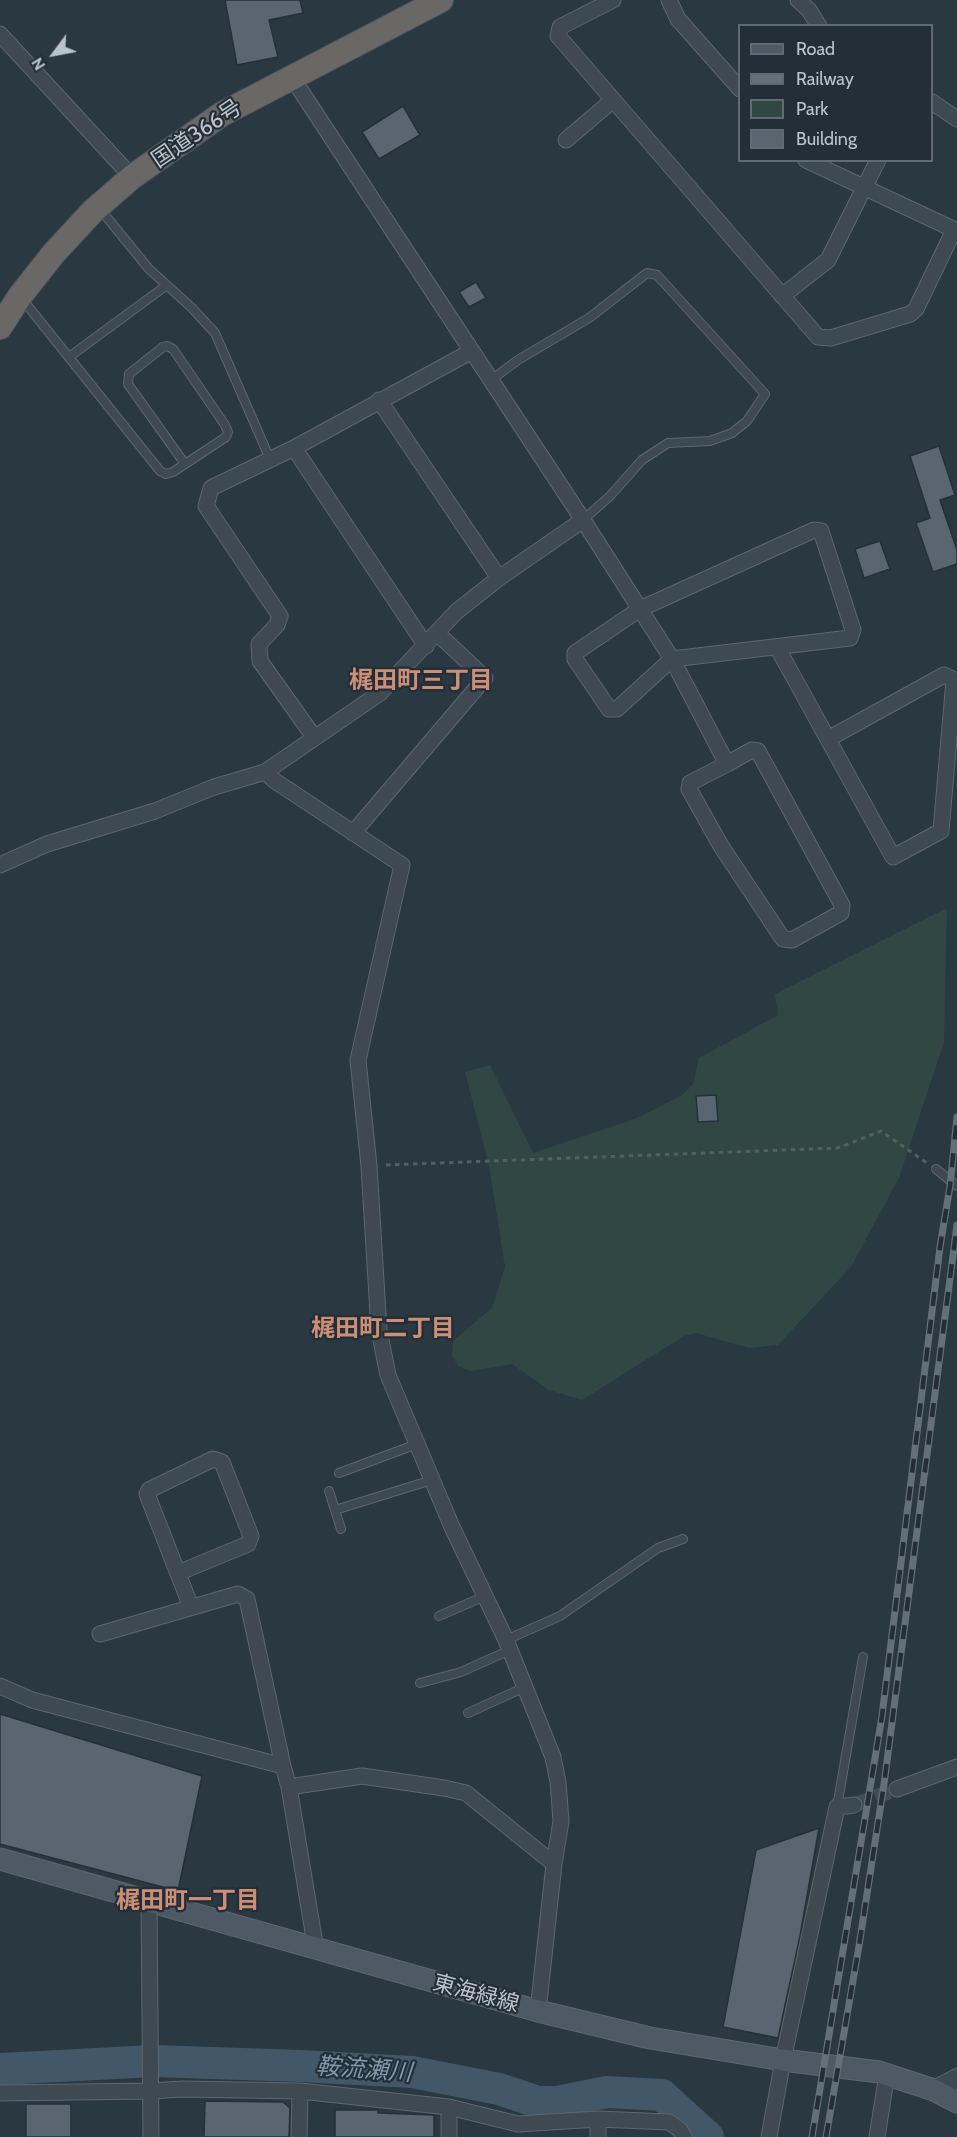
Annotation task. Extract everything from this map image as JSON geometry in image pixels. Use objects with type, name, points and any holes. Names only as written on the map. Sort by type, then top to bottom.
[{"type":"highway","name":"国道366号","points":[[0,327],[20,296],[54,253],[98,207],[132,177],[222,114],[291,76],[441,0]]},
{"type":"main road","name":"東海緑線","points":[[0,1859],[538,2011],[650,2038],[887,2074],[934,2090],[957,2102]]},
{"type":"street","points":[[613,0],[560,27],[558,36],[818,337],[831,338],[910,314],[916,309],[956,231],[810,162]]},
{"type":"street","points":[[669,0],[678,19],[738,87]]},
{"type":"street","points":[[798,0],[809,10],[818,24]]},
{"type":"street","points":[[0,34],[132,177]]},
{"type":"street","points":[[291,76],[640,609],[672,660],[727,764]]},
{"type":"street","points":[[566,140],[613,100]]},
{"type":"street","points":[[933,103],[957,119]]},
{"type":"street","points":[[782,296],[828,260],[877,162]]},
{"type":"street","points":[[314,737],[260,661],[259,644],[277,625],[280,616],[206,506],[211,488],[294,448],[472,351]]},
{"type":"street","points":[[379,400],[499,578]]},
{"type":"street","points":[[294,448],[426,646]]},
{"type":"street","points":[[0,864],[47,844],[155,811],[214,787],[265,772],[380,693],[456,612],[499,578],[583,520]]},
{"type":"street","points":[[814,530],[821,531],[853,630],[850,638],[672,660],[617,709],[609,709],[575,659],[575,653],[640,609],[814,530]]},
{"type":"street","points":[[353,833],[485,678],[437,633]]},
{"type":"street","points":[[777,647],[893,857],[941,831],[954,680],[945,675],[828,739]]},
{"type":"street","points":[[752,750],[758,751],[842,905],[841,913],[792,940],[783,939],[721,846],[689,789],[690,783],[727,764],[752,750]]},
{"type":"street","points":[[265,772],[275,781],[402,865],[358,1060],[369,1166],[379,1330],[388,1376],[432,1480],[508,1645],[553,1757],[558,1782],[561,1821],[538,2011]]},
{"type":"street","points":[[178,1573],[248,1544],[251,1536],[222,1462],[213,1460],[149,1490],[147,1494],[191,1607]]},
{"type":"street","points":[[100,1634],[238,1594],[247,1599],[289,1787],[316,1950]]},
{"type":"street","points":[[0,1686],[32,1700],[283,1766]]},
{"type":"street","points":[[897,1790],[957,1767]]},
{"type":"street","points":[[289,1787],[362,1776],[466,1793],[554,1864]]},
{"type":"street","points":[[769,2137],[783,2060],[837,1807],[854,1805]]},
{"type":"street","points":[[149,1901],[151,2137]]},
{"type":"street","points":[[876,2137],[887,2074]]},
{"type":"street","points":[[934,2090],[957,2078]]},
{"type":"street","points":[[0,2093],[150,2084],[183,2089],[300,2091],[448,2107],[518,2124],[598,2119],[669,2122],[680,2130],[684,2137]]},
{"type":"street","points":[[299,2137],[300,2091]]},
{"type":"street","points":[[448,2107],[448,2137]]},
{"type":"street","points":[[598,2119],[598,2137]]},
{"type":"lane","points":[[98,207],[149,269],[191,307],[215,333],[270,459]]},
{"type":"lane","points":[[491,380],[518,360],[589,318],[647,273],[657,275],[765,394],[747,421],[732,433],[710,441],[668,443],[642,460],[610,496],[583,520]]},
{"type":"lane","points":[[69,357],[167,285]]},
{"type":"lane","points":[[20,296],[160,471],[166,474],[185,464],[226,437],[228,432],[225,424],[173,350],[167,346],[129,374],[128,384],[185,464]]},
{"type":"lane","points":[[936,1169],[957,1186]]},
{"type":"lane","points":[[339,1473],[417,1444]]},
{"type":"lane","points":[[335,1510],[432,1480]]},
{"type":"lane","points":[[329,1491],[341,1529]]},
{"type":"lane","points":[[420,1683],[461,1672],[560,1616],[658,1548],[683,1539]]},
{"type":"lane","points":[[439,1616],[485,1596]]},
{"type":"lane","points":[[837,1807],[863,1657]]},
{"type":"lane","points":[[468,1713],[525,1687]]},
{"type":"path","points":[[369,1166],[838,1148],[881,1131],[936,1169]]},
{"type":"green space","points":[[947,908],[944,1042],[899,1178],[851,1267],[778,1345],[749,1348],[696,1333],[684,1336],[582,1400],[549,1390],[512,1364],[471,1371],[458,1366],[452,1355],[453,1341],[492,1308],[505,1267],[489,1166],[465,1072],[490,1065],[533,1153],[637,1118],[682,1095],[693,1084],[699,1058],[778,1015],[775,994]]},
{"type":"building","points":[[225,0],[300,0],[303,13],[269,20],[278,57],[237,65]]},
{"type":"building","points":[[403,106],[420,135],[379,159],[362,132]]},
{"type":"building","points":[[476,282],[486,298],[469,307],[459,292]]},
{"type":"building","points":[[939,446],[955,495],[940,500],[957,550],[957,564],[933,572],[916,523],[930,518],[910,456]]},
{"type":"building","points":[[880,541],[890,569],[864,578],[855,549]]},
{"type":"building","points":[[716,1095],[718,1121],[698,1122],[696,1096]]},
{"type":"building","points":[[0,1714],[202,1776],[178,1891],[0,1844]]},
{"type":"building","points":[[819,1828],[800,1936],[778,2038],[723,2027],[756,1850]]},
{"type":"building","points":[[205,2101],[283,2102],[290,2108],[289,2137],[204,2137]]},
{"type":"building","points":[[26,2104],[71,2104],[71,2137],[26,2137]]},
{"type":"building","points":[[335,2110],[378,2110],[378,2113],[434,2115],[434,2137],[335,2137]]},
{"type":"waterway","name":"鞍流瀬川","points":[[0,2069],[154,2061],[301,2066],[412,2072],[499,2089],[538,2102],[557,2102],[607,2092],[662,2095],[708,2137]]},
{"type":"tunnel","points":[[854,1805],[897,1789]]},
{"type":"railway","points":[[812,2137],[882,1716],[957,1117]]},
{"type":"railway","points":[[826,2137],[884,1784],[957,1225]]},
{"type":"district","name":"梶田町三丁目","points":[[421,681]]},
{"type":"district","name":"梶田町二丁目","points":[[383,1329]]},
{"type":"district","name":"梶田町一丁目","points":[[188,1901]]}]
